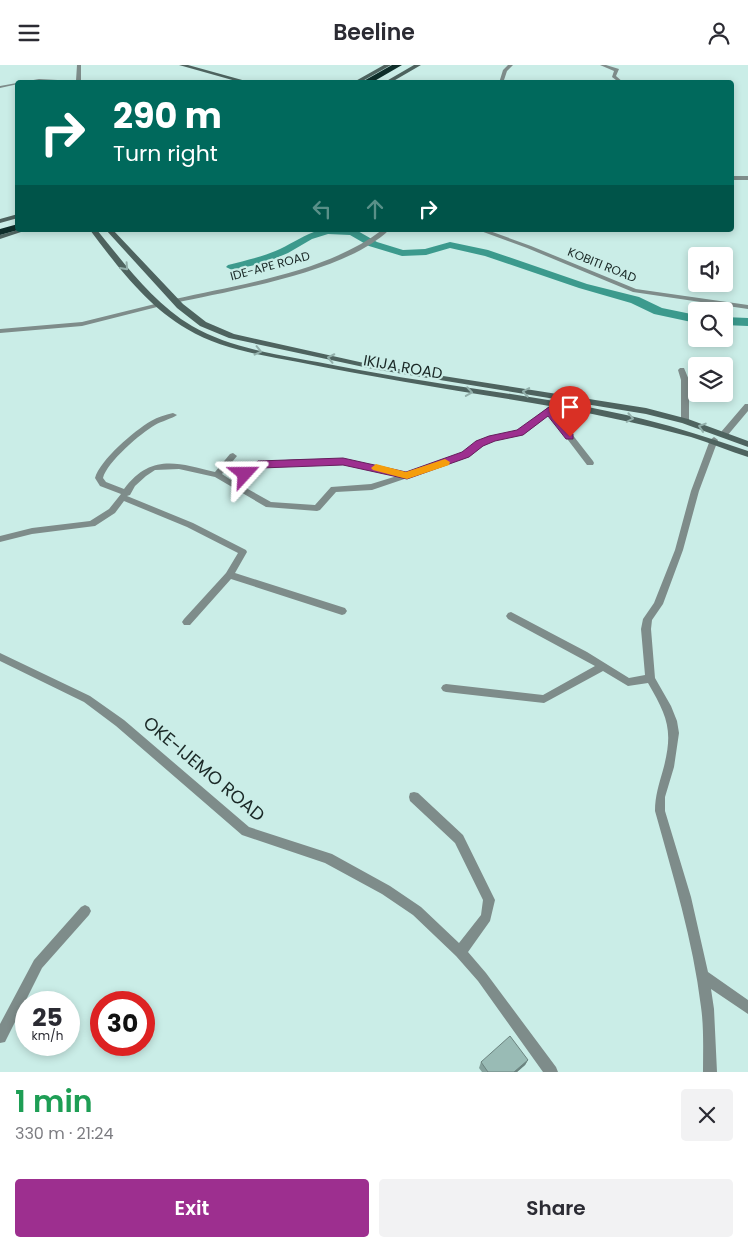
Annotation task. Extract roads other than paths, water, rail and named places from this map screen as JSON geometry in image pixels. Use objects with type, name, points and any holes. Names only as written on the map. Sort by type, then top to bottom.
[{"type":"highway","points":[[370,80],[398,65]]},
{"type":"highway","points":[[382,80],[409,65]]},
{"type":"highway","points":[[0,226],[15,222]]},
{"type":"highway","points":[[0,232],[15,228]]},
{"type":"street","points":[[182,65],[240,80]]},
{"type":"street","points":[[360,80],[388,65]]},
{"type":"street","points":[[390,80],[418,65]]},
{"type":"street","points":[[502,80],[505,70],[511,65]]},
{"type":"street","points":[[602,65],[617,70],[614,76],[619,80]]},
{"type":"street","points":[[0,87],[15,84]]},
{"type":"street","points":[[734,178],[748,178]]},
{"type":"street","points":[[0,221],[15,217]]},
{"type":"street","points":[[0,237],[17,232]]},
{"type":"street","name":"IKIJA ROAD","points":[[95,232],[159,305],[191,329],[212,338],[356,373],[552,408],[631,417],[714,440],[748,454]]},
{"type":"street","name":"IKIJA ROAD","points":[[111,232],[175,301],[204,324],[224,333],[373,367],[646,411],[685,421],[748,444]]},
{"type":"street","name":"IDE-APE ROAD","points":[[175,301],[314,267],[377,238],[384,232]]},
{"type":"street","name":"KOBITI ROAD","points":[[487,232],[529,247],[634,291],[748,307]]},
{"type":"street","points":[[0,331],[82,324],[159,305]]},
{"type":"street","points":[[682,369],[685,380],[685,421]]},
{"type":"street","points":[[724,434],[748,406]]},
{"type":"street","points":[[0,539],[32,531],[92,524],[112,511],[143,474],[153,468],[179,466],[217,475],[269,505],[313,509],[322,506],[334,489],[372,487],[466,455],[480,444],[492,438],[520,433],[552,408],[590,463]]},
{"type":"street","points":[[173,415],[161,419],[141,433],[102,471],[99,478],[103,484],[125,496],[190,525],[243,553],[228,575],[187,623]]},
{"type":"street","points":[[710,1072],[708,1009],[703,976],[685,897],[660,811],[660,797],[669,767],[674,733],[666,706],[650,678],[646,629],[648,619],[658,604],[679,550],[696,491],[714,440]]},
{"type":"street","points":[[217,475],[233,456]]},
{"type":"street","points":[[232,483],[258,464],[300,462],[343,462],[407,475]]},
{"type":"street","points":[[228,575],[342,611]]},
{"type":"street","points":[[511,616],[628,683],[650,678]]},
{"type":"street","name":"OKE-IJEMO ROAD","points":[[0,657],[86,699],[120,723],[246,831],[328,859],[386,890],[417,911],[482,977],[551,1072]]},
{"type":"street","points":[[446,688],[544,699],[602,667]]},
{"type":"street","points":[[414,797],[459,839],[489,900],[486,917],[460,953]]},
{"type":"street","points":[[0,1037],[38,963],[85,911]]},
{"type":"street","points":[[703,976],[748,1008]]},
{"type":"waterway","points":[[232,267],[260,261],[284,251],[308,237],[324,232]]},
{"type":"waterway","points":[[352,232],[373,244],[402,253],[426,252],[450,245],[488,253],[583,286],[635,300],[658,311],[688,317]]},
{"type":"waterway","points":[[733,321],[748,322]]}]
